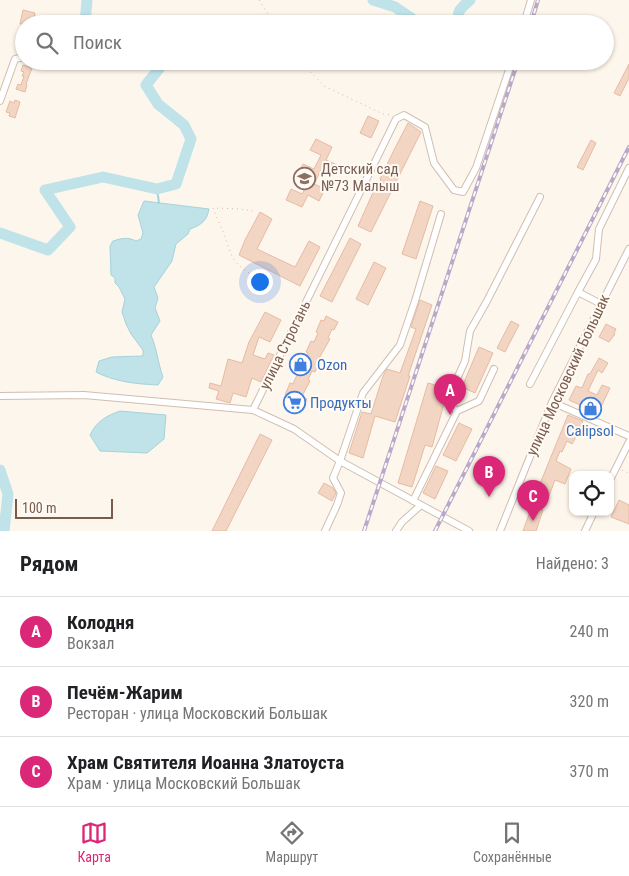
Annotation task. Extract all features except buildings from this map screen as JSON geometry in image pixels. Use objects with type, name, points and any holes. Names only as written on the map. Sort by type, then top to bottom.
[{"type":"street","points":[[527,15],[531,0]]},
{"type":"street","points":[[0,101],[15,59]]},
{"type":"street","points":[[404,116],[425,126],[434,163],[454,190],[463,192],[476,168],[509,70]]},
{"type":"street","name":"улица Строгань","points":[[253,410],[396,119],[404,116]]},
{"type":"street","points":[[530,384],[596,259],[599,229],[629,168]]},
{"type":"street","points":[[457,410],[449,404],[465,361],[470,331],[540,197]]},
{"type":"street","points":[[325,531],[341,492],[333,478],[364,393],[400,345],[441,214]]},
{"type":"street","name":"улица Московский Большак","points":[[500,531],[552,402],[629,249]]},
{"type":"street","points":[[578,292],[601,304]]},
{"type":"street","points":[[413,501],[457,410],[479,401],[494,369]]},
{"type":"street","points":[[0,396],[84,395],[253,410],[294,429],[340,461],[469,531]]},
{"type":"street","points":[[552,402],[629,436]]},
{"type":"street","points":[[614,472],[629,442]]},
{"type":"street","points":[[396,531],[402,522],[421,505]]},
{"type":"street","points":[[585,531],[592,516]]},
{"type":"path","points":[[259,0],[268,15]]},
{"type":"path","points":[[309,70],[324,86],[343,96],[383,114],[404,116]]},
{"type":"path","points":[[249,273],[240,267],[229,253],[213,208],[252,211]]},
{"type":"path","points":[[616,468],[629,473]]},
{"type":"water","points":[[144,201],[209,209],[207,217],[203,222],[190,229],[188,234],[176,244],[172,261],[154,287],[158,298],[155,308],[160,321],[151,335],[163,377],[158,385],[118,380],[96,372],[99,361],[112,357],[143,356],[143,350],[131,334],[122,312],[125,299],[115,283],[115,278],[111,275],[110,246],[113,241],[119,239],[128,238],[136,241],[141,239],[143,233],[138,215]]},
{"type":"water","points":[[120,411],[166,415],[164,439],[147,453],[100,451],[90,435],[102,420]]},
{"type":"waterway","points":[[86,15],[87,0]]},
{"type":"waterway","points":[[373,0],[395,7],[407,15]]},
{"type":"waterway","points":[[458,15],[470,0]]},
{"type":"waterway","points":[[0,233],[48,250],[70,227],[45,190],[103,177],[157,189],[176,184],[191,139],[184,125],[158,104],[146,85],[158,70]]},
{"type":"waterway","points":[[157,189],[159,203]]},
{"type":"waterway","points":[[0,470],[8,494],[4,531]]},
{"type":"railway","points":[[534,15],[538,0]]},
{"type":"railway","points":[[364,531],[515,70]]},
{"type":"railway","points":[[435,531],[629,147]]},
{"type":"place","name":"Детский сад №73 Малыш","points":[[305,178]]},
{"type":"place","name":"Ozon","points":[[301,365]]},
{"type":"place","name":"Продукты","points":[[294,403]]},
{"type":"place","name":"Сalipsol","points":[[590,408]]},
{"type":"place","name":"Колодня","points":[[450,415]]},
{"type":"place","name":"Печём-Жарим","points":[[489,497]]},
{"type":"place","name":"Храм Святителя Иоанна Златоуста","points":[[533,521]]}]
